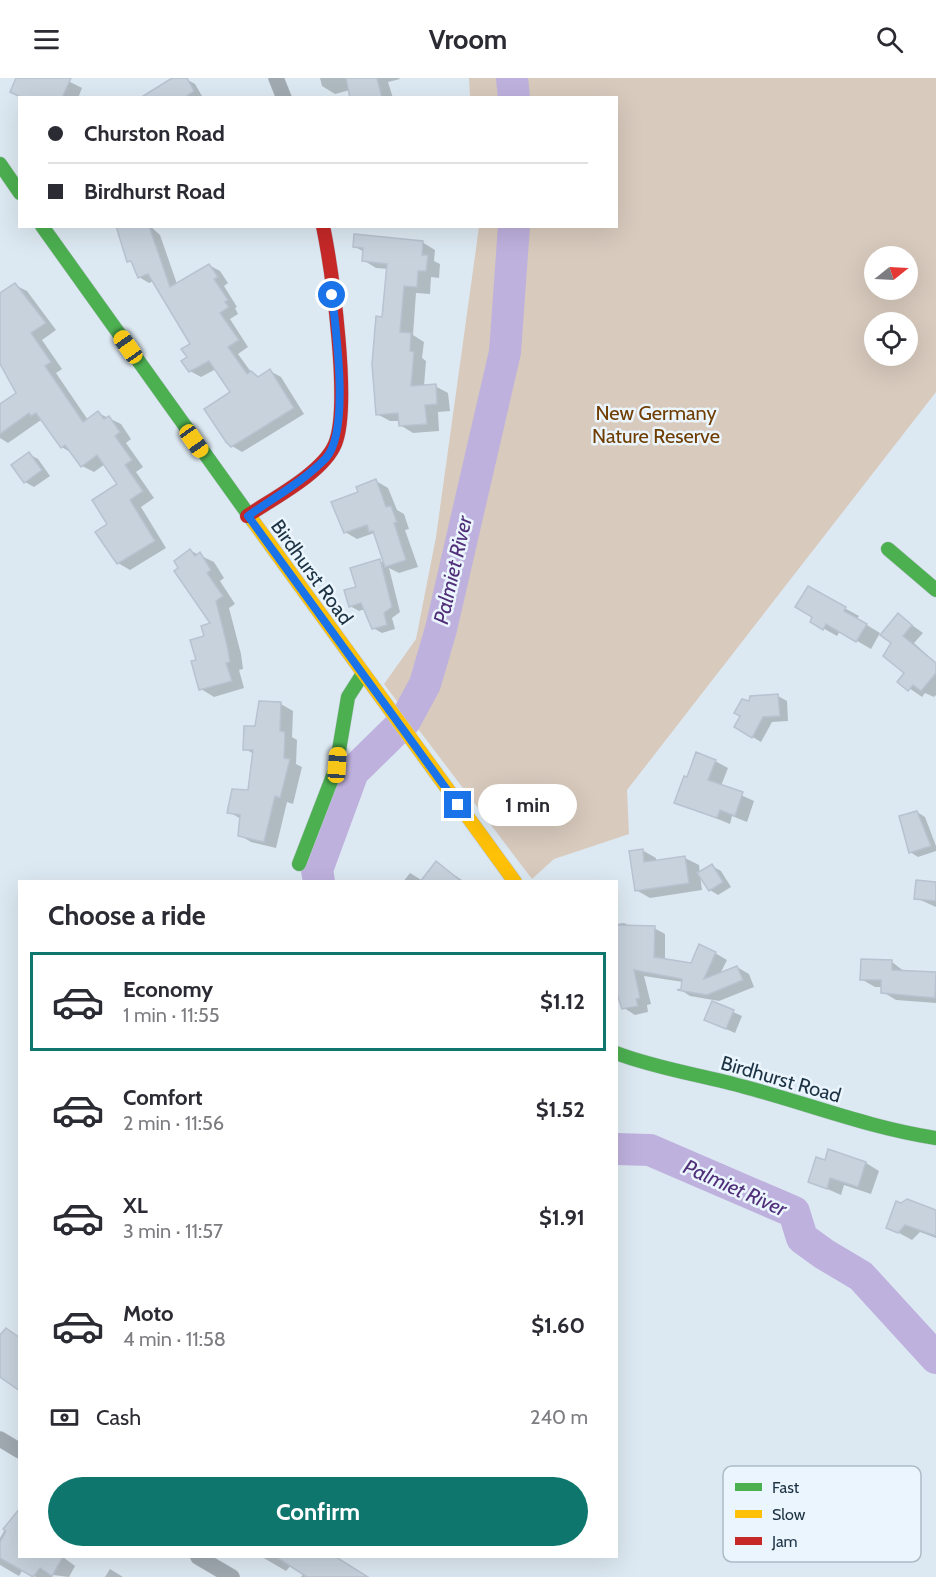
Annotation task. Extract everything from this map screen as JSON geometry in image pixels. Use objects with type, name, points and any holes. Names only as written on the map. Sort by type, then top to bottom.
[{"type":"street","points":[[276,78],[283,96]]},
{"type":"street","points":[[0,164],[18,190]]},
{"type":"street","name":"Birdhurst Road","points":[[43,228],[362,675],[514,880]]},
{"type":"street","points":[[248,516],[326,458],[335,444],[339,428],[339,398],[334,313],[323,228]]},
{"type":"street","points":[[888,549],[936,590]]},
{"type":"street","points":[[298,864],[337,765],[340,722],[348,694],[362,675]]},
{"type":"street","name":"Birdhurst Road","points":[[618,1054],[640,1062],[746,1087],[881,1128],[936,1138]]},
{"type":"street","points":[[0,1439],[18,1450]]},
{"type":"street","points":[[200,1558],[232,1577]]},
{"type":"green space","name":"New Germany Nature Reserve","points":[[469,78],[936,78],[936,392],[627,790],[629,834],[554,859],[532,879],[384,684],[416,639],[436,537],[479,228],[618,228],[618,96],[470,96]]},
{"type":"building","points":[[16,78],[71,78],[63,96],[19,96],[10,92]]},
{"type":"building","points":[[172,78],[187,78],[194,91],[187,96],[143,96]]},
{"type":"building","points":[[346,78],[377,78],[382,96],[350,96]]},
{"type":"building","points":[[117,228],[150,228],[170,287],[209,264],[218,277],[214,279],[228,300],[225,302],[229,307],[220,313],[239,340],[228,347],[247,374],[251,371],[258,377],[270,369],[294,408],[231,447],[204,409],[230,392],[209,361],[189,372],[181,361],[187,357],[181,349],[190,344],[148,274],[138,278],[131,261],[127,262]]},
{"type":"building","points":[[354,234],[423,241],[422,255],[428,255],[426,271],[418,271],[417,287],[404,286],[400,332],[411,333],[410,351],[414,352],[411,386],[436,384],[437,404],[425,405],[427,424],[399,426],[398,413],[376,415],[372,364],[376,316],[382,317],[387,264],[362,261],[363,248],[353,247]]},
{"type":"building","points":[[15,283],[46,323],[31,333],[51,362],[45,366],[83,422],[98,411],[104,419],[109,416],[120,432],[115,436],[132,460],[125,465],[143,491],[130,500],[155,541],[117,564],[95,532],[107,524],[92,500],[117,484],[97,455],[81,467],[65,445],[61,448],[36,413],[31,416],[29,413],[0,434],[0,404],[16,393],[0,364],[0,293]]},
{"type":"building","points":[[29,452],[42,470],[24,483],[11,465]]},
{"type":"building","points":[[376,479],[386,507],[391,506],[397,522],[394,523],[406,560],[385,567],[373,531],[369,532],[367,525],[344,533],[331,502],[358,492],[356,487]]},
{"type":"building","points":[[190,549],[195,556],[200,552],[211,570],[207,573],[223,596],[216,601],[230,662],[226,663],[232,681],[199,690],[191,661],[196,660],[190,640],[204,636],[201,626],[210,623],[174,571],[178,568],[174,561]]},
{"type":"building","points":[[380,559],[392,607],[384,613],[387,625],[372,629],[361,603],[349,607],[344,590],[356,587],[350,568]]},
{"type":"building","points":[[808,586],[846,607],[844,611],[867,624],[856,642],[826,624],[823,630],[810,622],[812,617],[795,607]]},
{"type":"building","points":[[898,613],[912,625],[903,636],[936,663],[936,673],[921,691],[913,685],[908,691],[897,682],[904,673],[883,656],[891,643],[880,635]]},
{"type":"building","points":[[778,694],[780,716],[763,717],[752,738],[734,727],[740,716],[734,713],[742,699],[749,701],[750,696]]},
{"type":"building","points":[[259,701],[281,702],[280,731],[285,732],[284,758],[290,759],[280,798],[275,796],[264,842],[238,836],[240,815],[227,813],[232,789],[248,790],[253,750],[243,750],[244,726],[255,726]]},
{"type":"building","points":[[696,752],[716,760],[708,780],[743,792],[735,816],[720,810],[717,818],[674,803]]},
{"type":"building","points":[[917,811],[931,846],[909,853],[899,816]]},
{"type":"building","points":[[643,849],[644,862],[685,856],[689,883],[635,891],[629,851]]},
{"type":"building","points":[[436,861],[460,880],[422,880]]},
{"type":"building","points":[[712,864],[723,882],[709,891],[697,873]]},
{"type":"building","points":[[916,880],[936,882],[936,901],[914,899]]},
{"type":"building","points":[[618,925],[655,926],[654,957],[691,963],[699,944],[716,952],[704,979],[737,966],[743,980],[707,995],[677,990],[681,989],[682,979],[634,970],[640,998],[636,999],[638,1006],[622,1009],[618,997]]},
{"type":"building","points":[[861,959],[892,960],[892,970],[936,972],[935,998],[881,993],[881,980],[860,980]]},
{"type":"building","points":[[712,1001],[734,1010],[726,1029],[704,1020]]},
{"type":"building","points":[[828,1149],[866,1162],[858,1187],[830,1178],[827,1189],[808,1182],[816,1157],[825,1160]]},
{"type":"building","points":[[907,1199],[936,1210],[936,1236],[905,1225],[898,1233],[886,1228],[896,1201],[901,1203]]},
{"type":"building","points":[[6,1328],[18,1337],[18,1390],[0,1377],[0,1335]]},
{"type":"building","points":[[18,1510],[18,1558],[62,1558],[52,1576],[40,1568],[33,1577],[0,1558],[0,1542],[6,1531],[3,1529]]},
{"type":"building","points":[[278,1558],[338,1558],[368,1577],[307,1577]]},
{"type":"waterway","name":"Palmiet River","points":[[512,78],[514,96]]},
{"type":"waterway","name":"Palmiet River","points":[[319,880],[317,870],[353,772],[405,721],[425,684],[441,629],[505,352],[514,228]]},
{"type":"waterway","name":"Palmiet River","points":[[618,1149],[650,1150],[794,1212],[802,1238],[861,1276],[936,1358]]},
{"type":"traffic: fast","points":[[0,164],[18,190]]},
{"type":"traffic: fast","points":[[43,228],[253,521]]},
{"type":"traffic: fast","points":[[888,549],[936,590]]},
{"type":"traffic: fast","points":[[299,864],[336,768],[348,697],[362,675]]},
{"type":"traffic: fast","points":[[618,1054],[664,1068],[745,1087],[863,1122],[936,1138]]},
{"type":"traffic: slow","points":[[253,521],[514,880]]},
{"type":"traffic: jam","points":[[247,516],[308,475],[329,455],[335,444],[339,426],[341,370],[335,304],[323,228]]},
{"type":"route","points":[[332,295],[340,409],[335,444],[326,458],[248,516],[458,805]]}]
